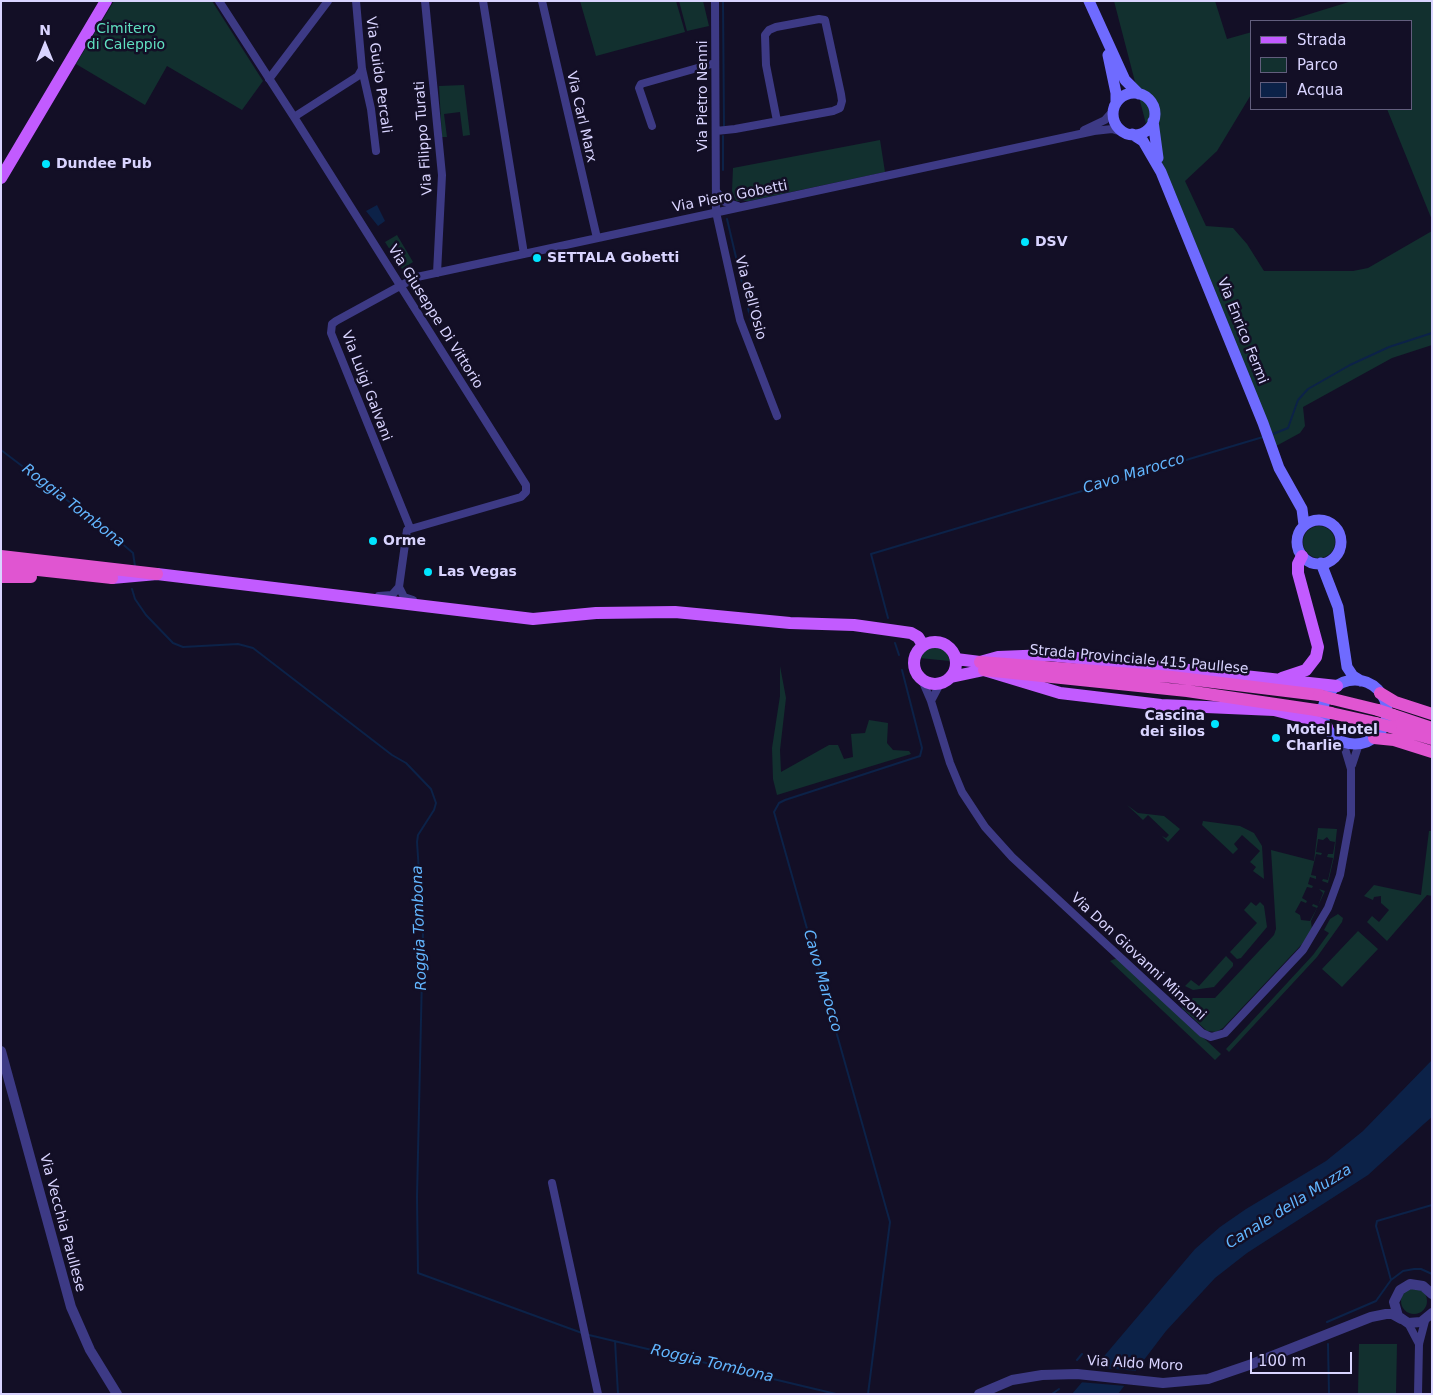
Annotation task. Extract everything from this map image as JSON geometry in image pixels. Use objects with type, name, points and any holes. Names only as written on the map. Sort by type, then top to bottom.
[{"type":"highway","points":[[1,550],[132,571]]},
{"type":"highway","points":[[1,556],[157,574]]},
{"type":"highway","points":[[1,566],[112,578]]},
{"type":"highway","points":[[1,577],[112,578]]},
{"type":"highway","points":[[982,666],[1187,691],[1331,713],[1377,716],[1432,739]]},
{"type":"highway","name":"Strada Provinciale 415 Paullese","points":[[982,666],[1172,677],[1318,695],[1334,699],[1377,716]]},
{"type":"highway","points":[[1380,693],[1395,702],[1432,714]]},
{"type":"highway","points":[[1392,721],[1432,728]]},
{"type":"highway","points":[[1374,738],[1394,740],[1432,752]]},
{"type":"main road","points":[[1,178],[106,1]]},
{"type":"main road","points":[[1089,1],[1099,27],[1113,76],[1116,124],[1129,134],[1143,141],[1161,172]]},
{"type":"main road","points":[[1099,27],[1125,80],[1138,94],[1150,101],[1154,108],[1154,138],[1161,172]]},
{"type":"main road","points":[[1115,107],[1125,95],[1138,94]]},
{"type":"main road","points":[[1129,134],[1145,132],[1153,121]]},
{"type":"main road","name":"Via Enrico Fermi","points":[[1161,172],[1264,423],[1278,468],[1298,500],[1304,516],[1304,525]]},
{"type":"main road","name":"Via Enrico Fermi","points":[[1298,500],[1324,520]]},
{"type":"main road","points":[[1315,520],[1324,520],[1337,529],[1341,543],[1335,556],[1321,563],[1309,561],[1302,556],[1297,543],[1298,533],[1304,525],[1315,520]]},
{"type":"main road","points":[[1273,680],[1299,674],[1306,670],[1316,657],[1318,647],[1316,635],[1298,572],[1298,564],[1302,556]]},
{"type":"main road","points":[[1321,563],[1338,607],[1346,661],[1353,676],[1380,693],[1385,702],[1386,718],[1382,729],[1374,738],[1358,744],[1343,742],[1334,736],[1327,727],[1323,716],[1324,703],[1330,692],[1339,685],[1346,661]]},
{"type":"main road","points":[[112,578],[157,574],[534,619],[596,613],[675,612],[790,623],[854,625],[902,630],[918,636],[923,645]]},
{"type":"main road","points":[[932,642],[944,644],[951,650],[956,659],[956,668],[946,681],[930,684],[916,674],[913,664],[915,656],[923,645],[932,642]]},
{"type":"main road","points":[[982,666],[998,657],[1049,654],[1273,680],[1339,685],[1353,681],[1363,682]]},
{"type":"main road","name":"Strada Provinciale 415 Paullese","points":[[956,659],[982,666]]},
{"type":"main road","points":[[982,666],[1060,693],[1161,704],[1274,710],[1310,719],[1327,727]]},
{"type":"main road","name":"Strada Provinciale 415 Paullese","points":[[946,681],[982,666]]},
{"type":"street","name":"Via Giuseppe Di Vittorio","points":[[219,1],[524,480],[527,489],[521,497],[410,528]]},
{"type":"street","points":[[269,79],[328,1]]},
{"type":"street","name":"Via Guido Percali","points":[[356,1],[362,69],[371,109],[376,151]]},
{"type":"street","name":"Via Filippo Turati","points":[[425,1],[442,175],[437,273]]},
{"type":"street","points":[[483,1],[524,254]]},
{"type":"street","name":"Via Carl Marx","points":[[542,1],[597,238]]},
{"type":"street","name":"Via Pietro Nenni","points":[[715,1],[716,212]]},
{"type":"street","points":[[716,131],[777,121],[840,108],[842,102],[841,94],[825,20],[819,19],[776,27],[769,30],[765,35],[766,65],[777,121]]},
{"type":"street","points":[[652,126],[639,88],[641,84],[715,63]]},
{"type":"street","points":[[294,117],[358,76],[362,69]]},
{"type":"street","points":[[1067,137],[1105,120],[1115,107]]},
{"type":"street","points":[[1067,137],[1106,129],[1129,134]]},
{"type":"street","name":"Via Piero Gobetti","points":[[400,286],[417,278],[437,273],[1067,137]]},
{"type":"street","points":[[716,190],[728,204],[748,206]]},
{"type":"street","name":"Via dell'Osio","points":[[716,212],[740,320],[777,416]]},
{"type":"street","name":"Via Luigi Galvani","points":[[400,286],[336,321],[332,324],[331,333],[410,528]]},
{"type":"street","points":[[340,596],[354,593],[387,596],[395,593],[399,587],[404,538],[410,528]]},
{"type":"street","points":[[399,587],[404,597],[429,602],[441,608]]},
{"type":"street","name":"Via Don Giovanni Minzoni","points":[[922,680],[931,701],[950,763],[962,792],[985,827],[1012,856],[1202,1033],[1210,1038],[1225,1033],[1303,950],[1318,928],[1336,889],[1345,854],[1351,816],[1351,769],[1358,744]]},
{"type":"street","points":[[931,701],[946,681]]},
{"type":"street","name":"Via Don Giovanni Minzoni","points":[[1343,742],[1351,769]]},
{"type":"street","name":"Via Vecchia Paullese","points":[[1,1051],[71,1307],[90,1350],[117,1394]]},
{"type":"street","points":[[552,1183],[598,1394]]},
{"type":"street","name":"Via Aldo Moro","points":[[1371,1317],[1406,1285],[1415,1284],[1430,1291]]},
{"type":"street","points":[[1395,1297],[1396,1312],[1405,1321],[1419,1344]]},
{"type":"street","name":"Via Aldo Moro","points":[[979,1394],[1012,1380],[1042,1375],[1077,1374],[1163,1383],[1208,1379],[1252,1364],[1371,1317],[1386,1314],[1416,1324],[1428,1317]]},
{"type":"street","points":[[1418,1394],[1419,1344],[1428,1317]]},
{"type":"green space","name":"Cimitero di Caleppio","points":[[114,1],[212,1],[263,81],[242,110],[167,66],[145,105],[76,64]]},
{"type":"green space","points":[[580,1],[676,1],[685,32],[596,56]]},
{"type":"green space","points":[[679,1],[703,1],[709,26],[687,31]]},
{"type":"green space","points":[[1114,1],[1215,1],[1227,39],[1250,33],[1250,96],[1217,151],[1185,181],[1206,226],[1233,228],[1247,244],[1264,271],[1353,271],[1368,268],[1432,231],[1432,345],[1392,358],[1303,407],[1305,426],[1300,433],[1275,446],[1214,288],[1146,124]]},
{"type":"green space","points":[[1352,1],[1432,1],[1432,220],[1387,110],[1413,110],[1413,20],[1290,20]]},
{"type":"green space","points":[[464,85],[470,135],[463,136],[460,112],[444,114],[447,137],[442,137],[439,86]]},
{"type":"green space","points":[[880,140],[885,172],[749,201],[736,201],[732,191],[733,168]]},
{"type":"green space","points":[[397,235],[413,262],[402,269],[385,242]]},
{"type":"green space","points":[[1319,526],[1325,527],[1330,531],[1334,536],[1334,548],[1330,553],[1325,557],[1319,558],[1313,557],[1308,553],[1304,548],[1303,542],[1304,536],[1308,531],[1313,527]]},
{"type":"green space","points":[[934,645],[945,648],[950,661],[919,658],[924,648]]},
{"type":"green space","points":[[780,666],[786,698],[780,750],[781,772],[829,745],[838,745],[844,759],[853,757],[851,734],[865,733],[869,720],[888,723],[887,743],[893,750],[909,751],[911,754],[777,795],[773,779],[772,748],[780,696]]},
{"type":"green space","points":[[1127,805],[1138,813],[1164,816],[1180,829],[1168,842],[1162,836],[1166,838],[1169,835],[1148,815],[1143,820]]},
{"type":"green space","points":[[1203,821],[1240,826],[1254,833],[1262,846],[1264,879],[1253,871],[1256,867],[1250,862],[1260,851],[1242,835],[1234,844],[1238,849],[1233,854],[1202,825]]},
{"type":"green space","points":[[1318,828],[1337,829],[1334,857],[1328,883],[1322,881],[1323,879],[1328,880],[1333,858],[1327,857],[1328,854],[1333,854],[1335,842],[1330,841],[1327,837],[1323,840],[1318,839],[1316,852],[1322,853],[1321,855],[1316,854],[1311,875],[1316,876],[1316,879],[1310,877],[1308,884],[1313,886],[1312,888],[1307,887],[1302,898],[1307,901],[1306,903],[1301,901],[1295,912],[1300,915],[1301,920],[1310,921],[1317,908],[1312,906],[1313,904],[1318,906],[1311,921],[1312,930],[1302,944],[1223,1028],[1216,1032],[1207,1031],[1182,1008],[1181,1004],[1185,1005],[1193,998],[1215,998],[1274,935],[1276,929],[1271,850],[1314,861]]},
{"type":"green space","points":[[1429,831],[1432,831],[1432,896],[1427,895],[1387,941],[1367,922],[1372,916],[1379,922],[1389,910],[1381,903],[1381,896],[1374,897],[1373,900],[1364,896],[1374,885],[1421,895]]},
{"type":"green space","points":[[1319,889],[1325,891],[1318,906],[1323,893]]},
{"type":"green space","points":[[1251,902],[1256,906],[1260,902],[1264,906],[1267,927],[1241,958],[1237,959],[1230,952],[1257,923],[1244,910]]},
{"type":"green space","points":[[1338,914],[1343,918],[1342,922],[1317,957],[1229,1052],[1226,1049],[1313,955],[1329,933],[1324,930],[1330,919]]},
{"type":"green space","points":[[1358,931],[1378,949],[1342,987],[1322,969]]},
{"type":"green space","points":[[1226,956],[1233,963],[1233,966],[1214,987],[1193,990],[1185,986],[1191,980],[1199,986]]},
{"type":"green space","points":[[1117,958],[1221,1054],[1215,1060],[1110,961]]},
{"type":"green space","points":[[1414,1288],[1423,1292],[1427,1301],[1423,1310],[1414,1314],[1405,1310],[1401,1301],[1405,1292]]},
{"type":"green space","points":[[1359,1344],[1397,1344],[1396,1394],[1358,1394]]},
{"type":"water","points":[[377,205],[385,221],[378,226],[366,211]]},
{"type":"water","name":"Canale della Muzza","points":[[1432,1060],[1432,1117],[1368,1175],[1247,1253],[1215,1278],[1166,1331],[1118,1394],[1072,1394],[1195,1249],[1220,1227],[1246,1209],[1326,1161],[1363,1131]]},
{"type":"pier","points":[[1092,1367],[1137,1371],[1126,1386],[1079,1382]]},
{"type":"waterway","points":[[723,1],[724,126]]},
{"type":"waterway","points":[[723,136],[723,170]]},
{"type":"waterway","points":[[727,219],[751,321]]},
{"type":"waterway","name":"Cavo Marocco","points":[[1273,434],[1288,428],[1298,400],[1308,389],[1350,365],[1389,347],[1432,333]]},
{"type":"waterway","name":"Cavo Marocco","points":[[888,618],[871,554],[1263,437]]},
{"type":"waterway","name":"Roggia Tombona","points":[[1,450],[105,529],[133,553],[135,566]]},
{"type":"waterway","name":"Roggia Tombona","points":[[132,589],[135,599],[146,615],[173,643],[183,647],[238,644],[253,648],[392,755],[406,763],[431,789],[436,803],[434,810],[418,835],[417,842],[423,931],[417,1197],[418,1273],[582,1333]]},
{"type":"waterway","name":"Cavo Marocco","points":[[895,643],[899,655]]},
{"type":"waterway","name":"Cavo Marocco","points":[[868,1394],[890,1222],[774,812],[779,803],[785,800],[920,756],[922,748],[902,670]]},
{"type":"waterway","points":[[1327,1322],[1376,1301],[1391,1280],[1376,1226],[1377,1221],[1432,1205]]},
{"type":"waterway","points":[[1391,1280],[1403,1271],[1414,1269],[1421,1269],[1432,1274]]},
{"type":"waterway","name":"Roggia Tombona","points":[[589,1335],[836,1394]]},
{"type":"waterway","points":[[615,1341],[618,1394]]},
{"type":"waterway","points":[[1328,1344],[1329,1394]]},
{"type":"waterway","points":[[1077,1360],[1082,1354]]},
{"type":"waterway","points":[[1052,1394],[1059,1389]]},
{"type":"place","name":"Dundee Pub","points":[[46,164]]},
{"type":"place","name":"DSV","points":[[1025,242]]},
{"type":"place","name":"SETTALA Gobetti","points":[[537,258]]},
{"type":"place","name":"Orme","points":[[373,541]]},
{"type":"place","name":"Las Vegas","points":[[428,572]]},
{"type":"place","name":"Cascina dei silos","points":[[1215,724]]},
{"type":"place","name":"Motel Hotel Charlie","points":[[1276,738]]}]
